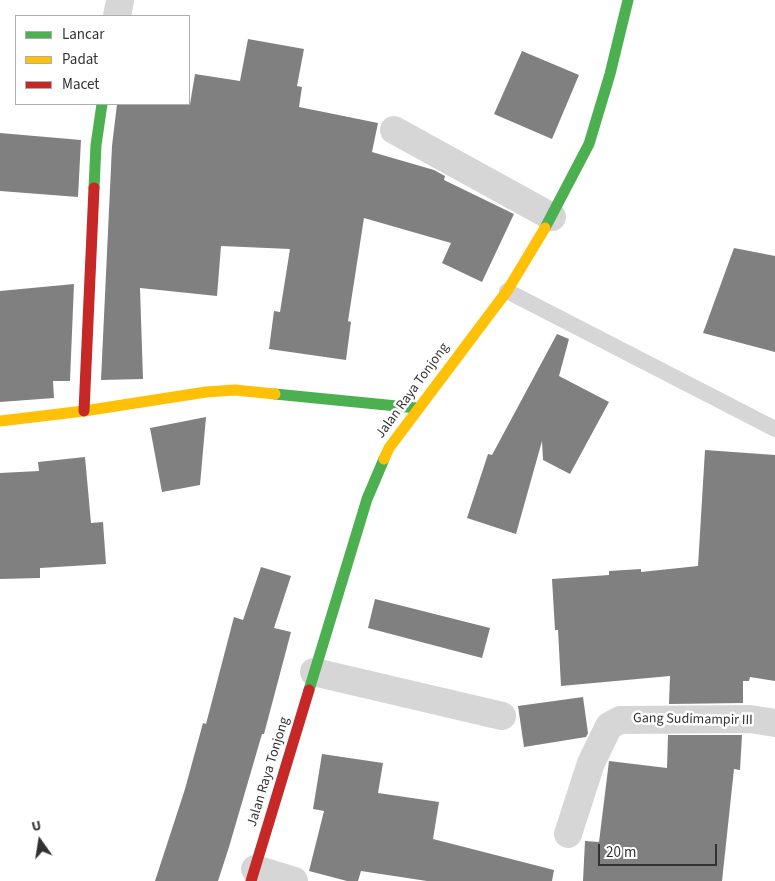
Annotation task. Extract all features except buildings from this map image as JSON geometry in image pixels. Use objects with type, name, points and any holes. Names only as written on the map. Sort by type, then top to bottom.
[{"type":"main road","name":"Jalan Raya Tonjong","points":[[253,875],[367,499],[389,448],[417,408],[507,291],[552,217],[589,144],[610,74],[628,0]]},
{"type":"main road","points":[[84,411],[96,145],[102,105]]},
{"type":"main road","points":[[0,421],[84,411],[206,392],[235,390],[417,408]]},
{"type":"street","points":[[117,15],[120,0]]},
{"type":"street","points":[[394,130],[552,217]]},
{"type":"street","points":[[314,672],[502,716]]},
{"type":"street","name":"Gang Sudimampir III","points":[[568,834],[591,763],[609,726],[629,718],[750,719],[775,723]]},
{"type":"street","points":[[253,875],[294,881]]},
{"type":"lane","points":[[507,291],[775,429]]},
{"type":"traffic: fast","points":[[545,228],[589,144],[610,74],[628,0]]},
{"type":"traffic: fast","points":[[94,188],[96,145],[102,105]]},
{"type":"traffic: fast","points":[[275,394],[417,408]]},
{"type":"traffic: fast","points":[[309,690],[367,499],[384,459]]},
{"type":"traffic: slow","points":[[384,459],[389,448],[507,291],[545,228]]},
{"type":"traffic: slow","points":[[0,421],[84,411],[206,392],[235,390],[275,394]]},
{"type":"traffic: jam","points":[[84,411],[94,188]]},
{"type":"traffic: jam","points":[[251,881],[309,690]]}]
